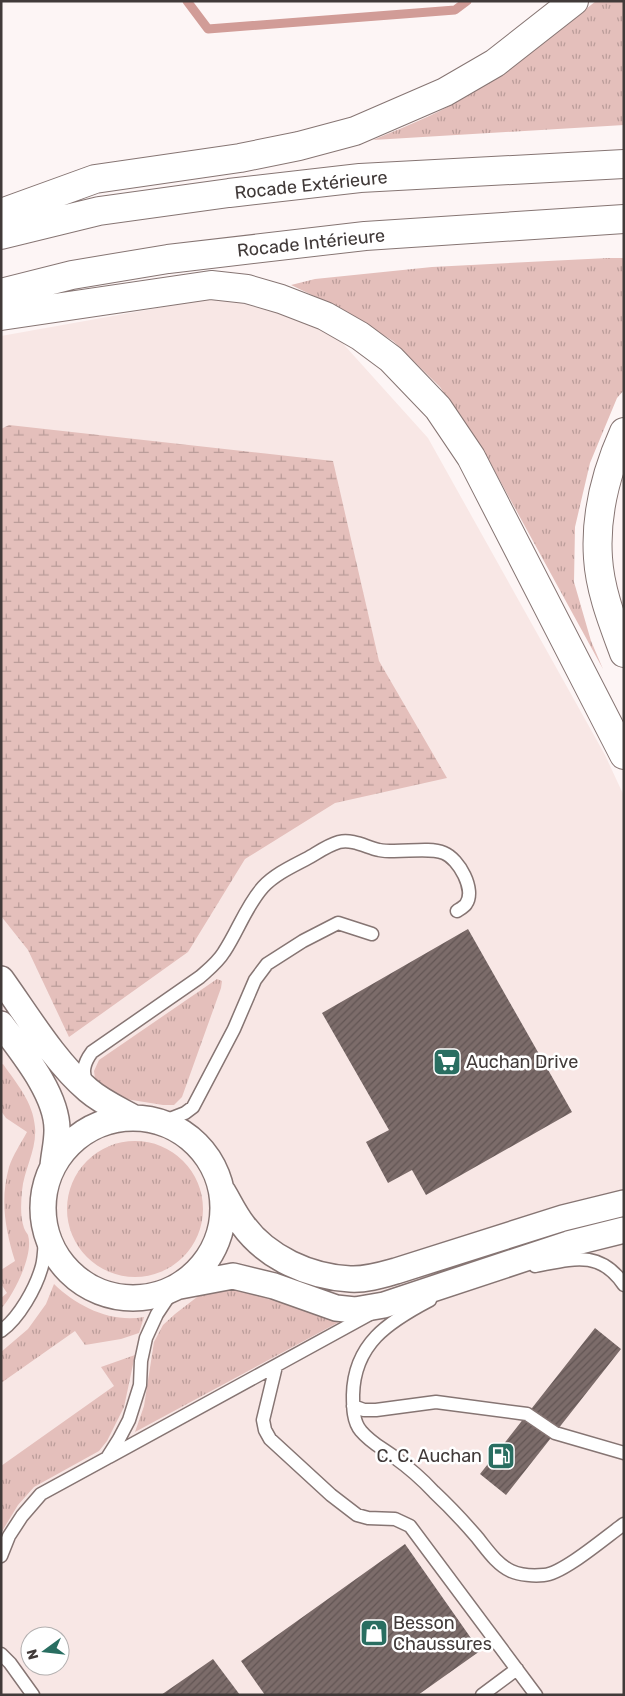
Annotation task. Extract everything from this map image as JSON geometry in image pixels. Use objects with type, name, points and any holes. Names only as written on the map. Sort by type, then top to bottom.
[{"type":"highway","points":[[1,213],[95,179],[240,158],[299,146],[355,131],[454,88],[495,63],[574,1]]},
{"type":"highway","name":"Rocade Extérieure","points":[[1,235],[99,211],[304,184],[360,178],[624,164]]},
{"type":"highway","name":"Rocade Intérieure","points":[[1,293],[72,275],[168,259],[365,236],[624,219]]},
{"type":"highway","points":[[1,316],[211,285],[246,289],[280,299],[325,316],[360,336],[391,359],[438,408],[471,457],[624,755]]},
{"type":"highway","points":[[624,432],[612,458],[599,515],[598,558],[607,604],[624,653]]},
{"type":"street","points":[[1,979],[70,1073],[89,1091],[134,1118]]},
{"type":"street","points":[[1,1024],[32,1066],[50,1098],[58,1130],[52,1169],[44,1198],[46,1228],[55,1253],[72,1274],[94,1290],[120,1298],[147,1298],[176,1288],[233,1276],[274,1286],[336,1308],[355,1310],[384,1305],[568,1244],[624,1230]]},
{"type":"street","points":[[52,1169],[66,1148],[85,1132],[109,1121],[134,1118],[162,1122],[189,1137],[210,1161],[222,1190],[242,1224],[264,1248],[282,1260],[317,1274],[351,1279],[376,1277],[396,1272],[564,1218],[624,1204]]},
{"type":"street","points":[[176,1288],[197,1272],[214,1248],[223,1220],[222,1190]]},
{"type":"lane","points":[[89,1091],[84,1075],[85,1062],[92,1052],[207,971],[224,952],[250,904],[265,885],[286,869],[339,842],[352,842],[397,852],[421,850],[444,853],[456,863],[468,883],[470,895],[466,905],[457,911]]},
{"type":"lane","points":[[162,1122],[185,1113],[193,1107],[234,1029],[255,980],[267,964],[303,941],[338,923],[372,934]]},
{"type":"lane","points":[[1,1331],[9,1326],[27,1299],[42,1266],[46,1228]]},
{"type":"lane","points":[[624,1284],[605,1264],[592,1260],[568,1260],[476,1276],[403,1314],[387,1326],[370,1343],[360,1361],[355,1377],[353,1406],[359,1429],[371,1443],[394,1457],[417,1475],[496,1561],[510,1570],[528,1575],[546,1575],[563,1568],[624,1524]]},
{"type":"lane","points":[[107,1458],[120,1439],[129,1420],[140,1385],[141,1361],[146,1338],[157,1314],[176,1288]]},
{"type":"lane","points":[[1,1556],[9,1536],[22,1516],[41,1494],[384,1305]]},
{"type":"lane","points":[[276,1366],[263,1420],[265,1430],[270,1439],[284,1454],[357,1515],[368,1518],[395,1520],[410,1526],[536,1695]]},
{"type":"lane","points":[[353,1406],[364,1410],[376,1410],[436,1402],[527,1414],[555,1433],[624,1453]]},
{"type":"lane","points":[[1,1645],[6,1658],[33,1695]]},
{"type":"lane","points":[[482,1695],[517,1669]]},
{"type":"shaded area","points":[[219,297],[328,327],[428,438],[605,755],[624,796],[624,1695],[1,1695],[1,336]]},
{"type":"green space","points":[[596,1],[624,1],[624,125],[373,140],[428,117],[467,96],[524,57]]},
{"type":"green space","points":[[624,258],[624,390],[617,398],[590,463],[575,527],[574,582],[591,641],[603,669],[487,457],[440,387],[393,341],[341,309],[291,285],[315,279],[432,267]]},
{"type":"green space","points":[[9,425],[333,461],[379,661],[447,778],[335,803],[245,859],[188,952],[69,1037],[28,950],[1,916],[1,429]]},
{"type":"green space","points":[[217,979],[222,981],[221,988],[182,1097],[174,1105],[113,1097],[95,1079],[94,1071],[99,1060]]},
{"type":"green space","points":[[3,1064],[28,1101],[34,1118],[35,1135],[23,1183],[21,1200],[22,1219],[28,1235],[28,1253],[22,1274],[12,1294],[1,1309],[1,1298],[7,1293],[1,1284],[1,1270],[15,1261],[6,1226],[4,1203],[6,1179],[9,1167],[27,1132],[6,1118],[1,1111],[1,1065]]},
{"type":"green space","points":[[135,1141],[161,1146],[183,1161],[198,1183],[203,1209],[198,1235],[183,1257],[161,1272],[135,1277],[109,1272],[87,1257],[72,1235],[67,1209],[72,1183],[87,1161],[109,1146]]},
{"type":"green space","points":[[54,1284],[74,1300],[96,1311],[119,1318],[144,1317],[139,1333],[121,1339],[85,1345],[75,1331],[1,1383],[1,1352],[28,1329],[46,1304]]},
{"type":"green space","points":[[240,1287],[271,1296],[339,1322],[135,1432],[144,1406],[154,1342],[163,1325],[201,1294],[217,1288]]},
{"type":"green space","points":[[135,1355],[124,1407],[107,1441],[99,1451],[34,1487],[18,1505],[1,1533],[1,1466],[114,1386],[101,1367]]},
{"type":"building","name":"Auchan Drive","points":[[468,929],[572,1112],[426,1195],[412,1170],[388,1183],[366,1142],[389,1130],[322,1013]]},
{"type":"building","points":[[595,1328],[621,1349],[506,1495],[480,1474]]},
{"type":"building","name":"Besson Chaussures","points":[[405,1544],[480,1651],[418,1695],[265,1695],[241,1661]]},
{"type":"building","points":[[213,1659],[240,1695],[161,1695],[190,1675]]},
{"type":"waterway","points":[[187,1],[208,29],[455,10],[467,1]]},
{"type":"place","name":"Auchan Drive","points":[[447,1062]]},
{"type":"place","name":"C. C. Auchan","points":[[501,1456]]},
{"type":"place","name":"Besson Chaussures","points":[[374,1633]]}]
